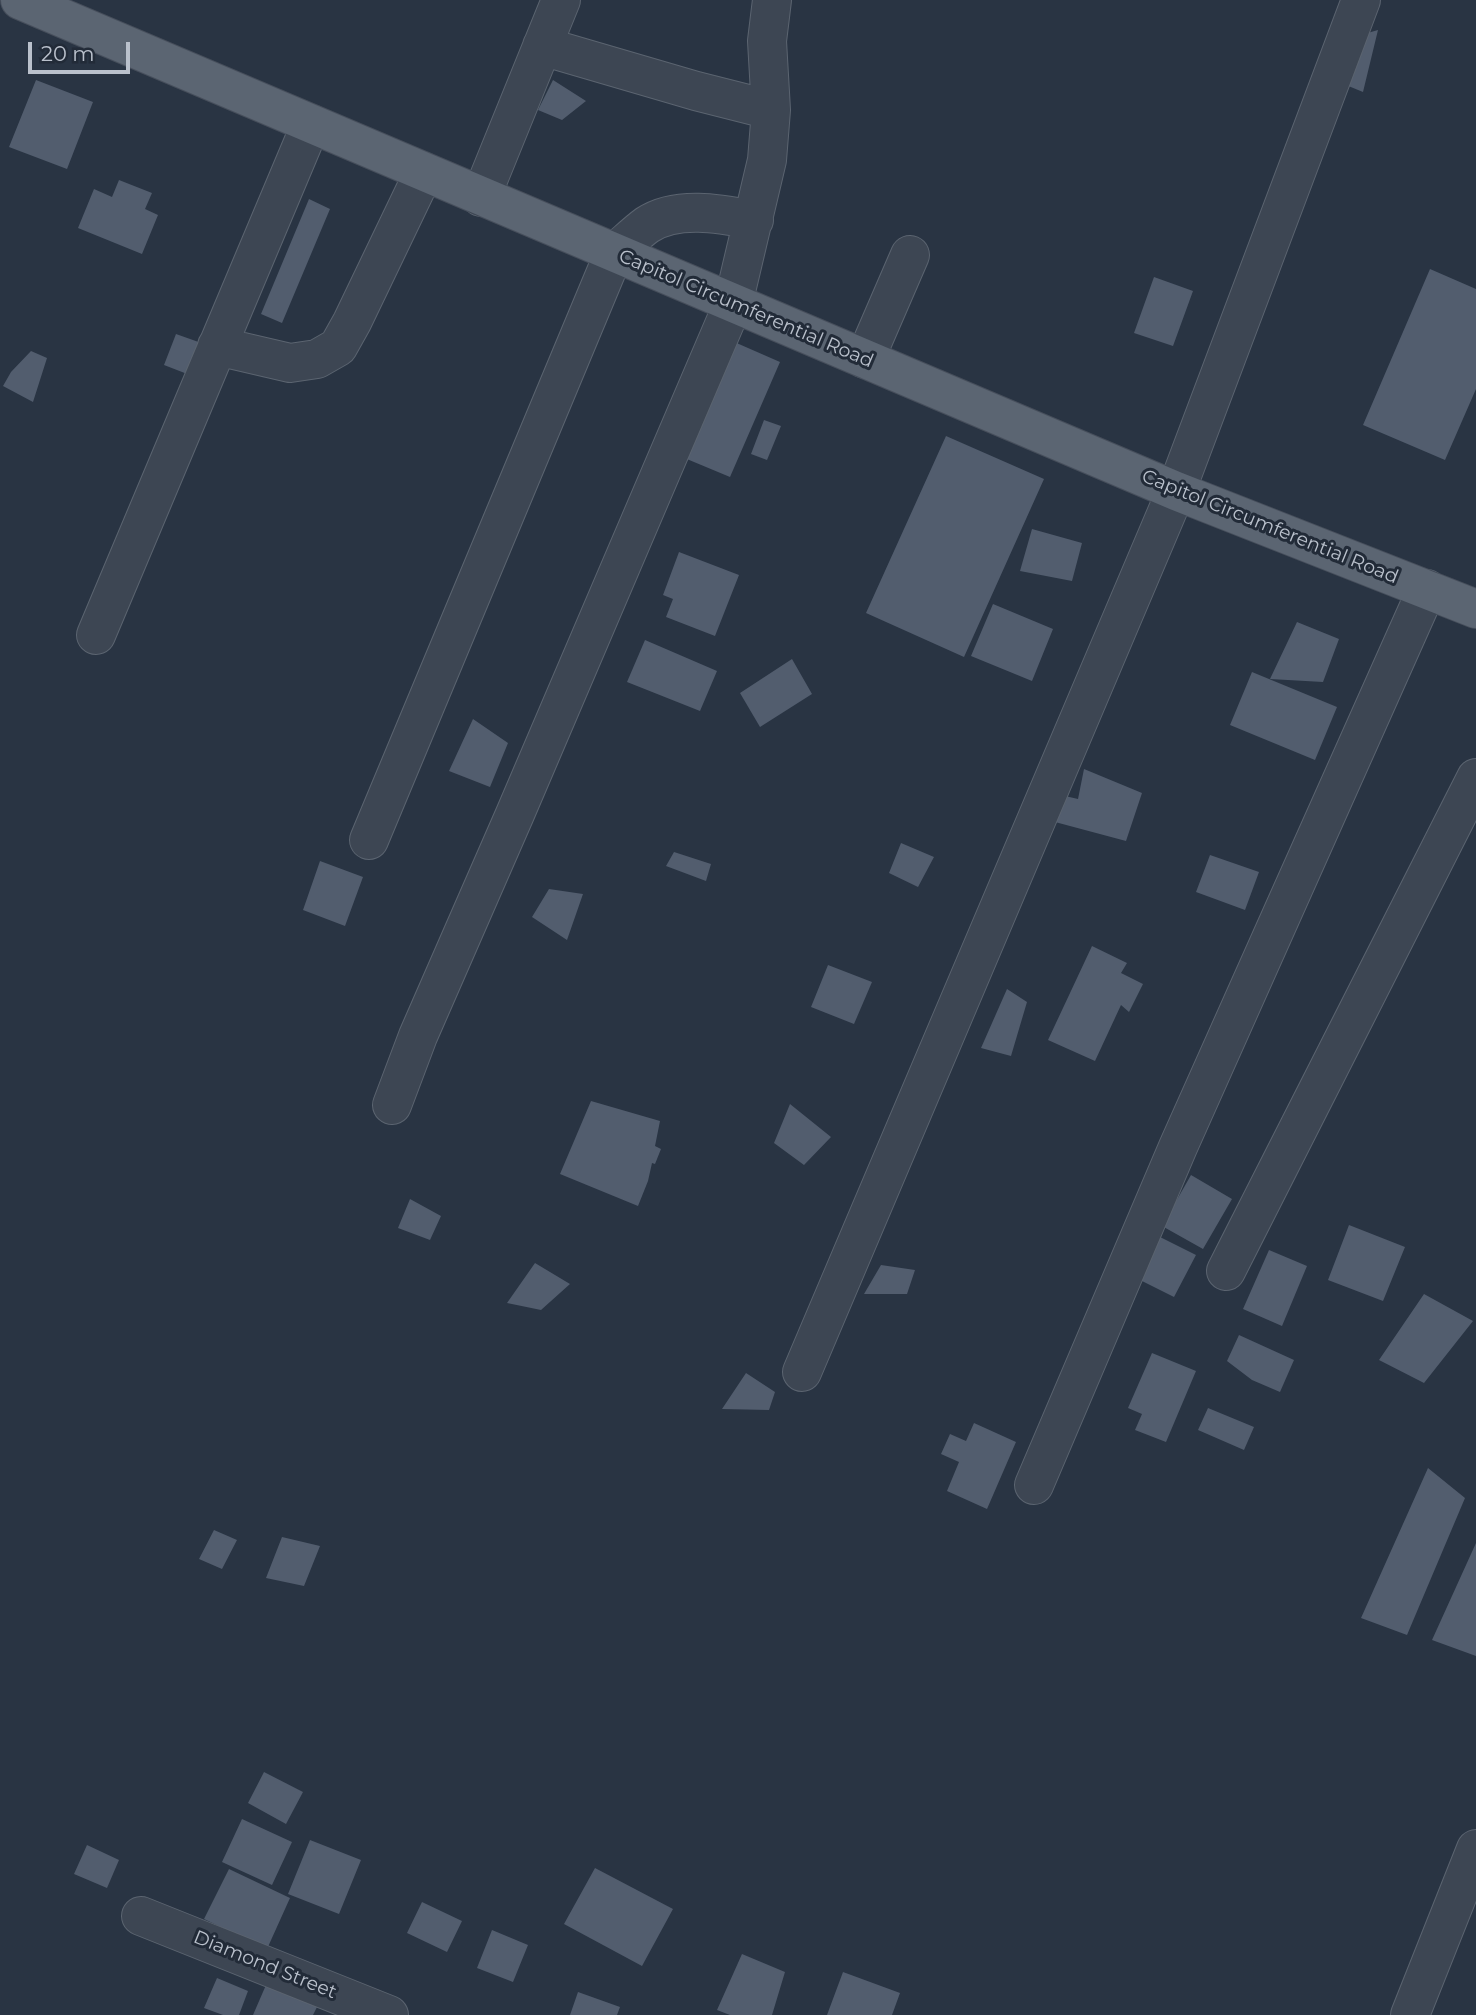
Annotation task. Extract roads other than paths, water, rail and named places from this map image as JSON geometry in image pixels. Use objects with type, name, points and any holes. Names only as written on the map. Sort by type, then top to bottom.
[{"type":"main road","name":"Capitol Circumferential Road","points":[[20,0],[1176,491],[1476,609]]},
{"type":"street","points":[[481,197],[561,0]]},
{"type":"street","points":[[392,1105],[418,1036],[733,304],[767,160],[771,110],[767,41],[772,0]]},
{"type":"street","points":[[802,1372],[1176,491],[1361,0]]},
{"type":"street","points":[[542,46],[771,110]]},
{"type":"street","points":[[96,635],[311,124]]},
{"type":"street","points":[[217,346],[290,363],[317,359],[338,347],[424,172]]},
{"type":"street","points":[[369,840],[614,253],[649,223],[683,213],[706,212],[754,220]]},
{"type":"street","points":[[864,359],[909,255]]},
{"type":"street","points":[[1034,1485],[1178,1147],[1427,589]]},
{"type":"street","points":[[1226,1271],[1476,778]]},
{"type":"street","points":[[1410,2015],[1473,1864]]},
{"type":"street","name":"Diamond Street","points":[[141,1916],[333,2005],[389,2015]]}]
